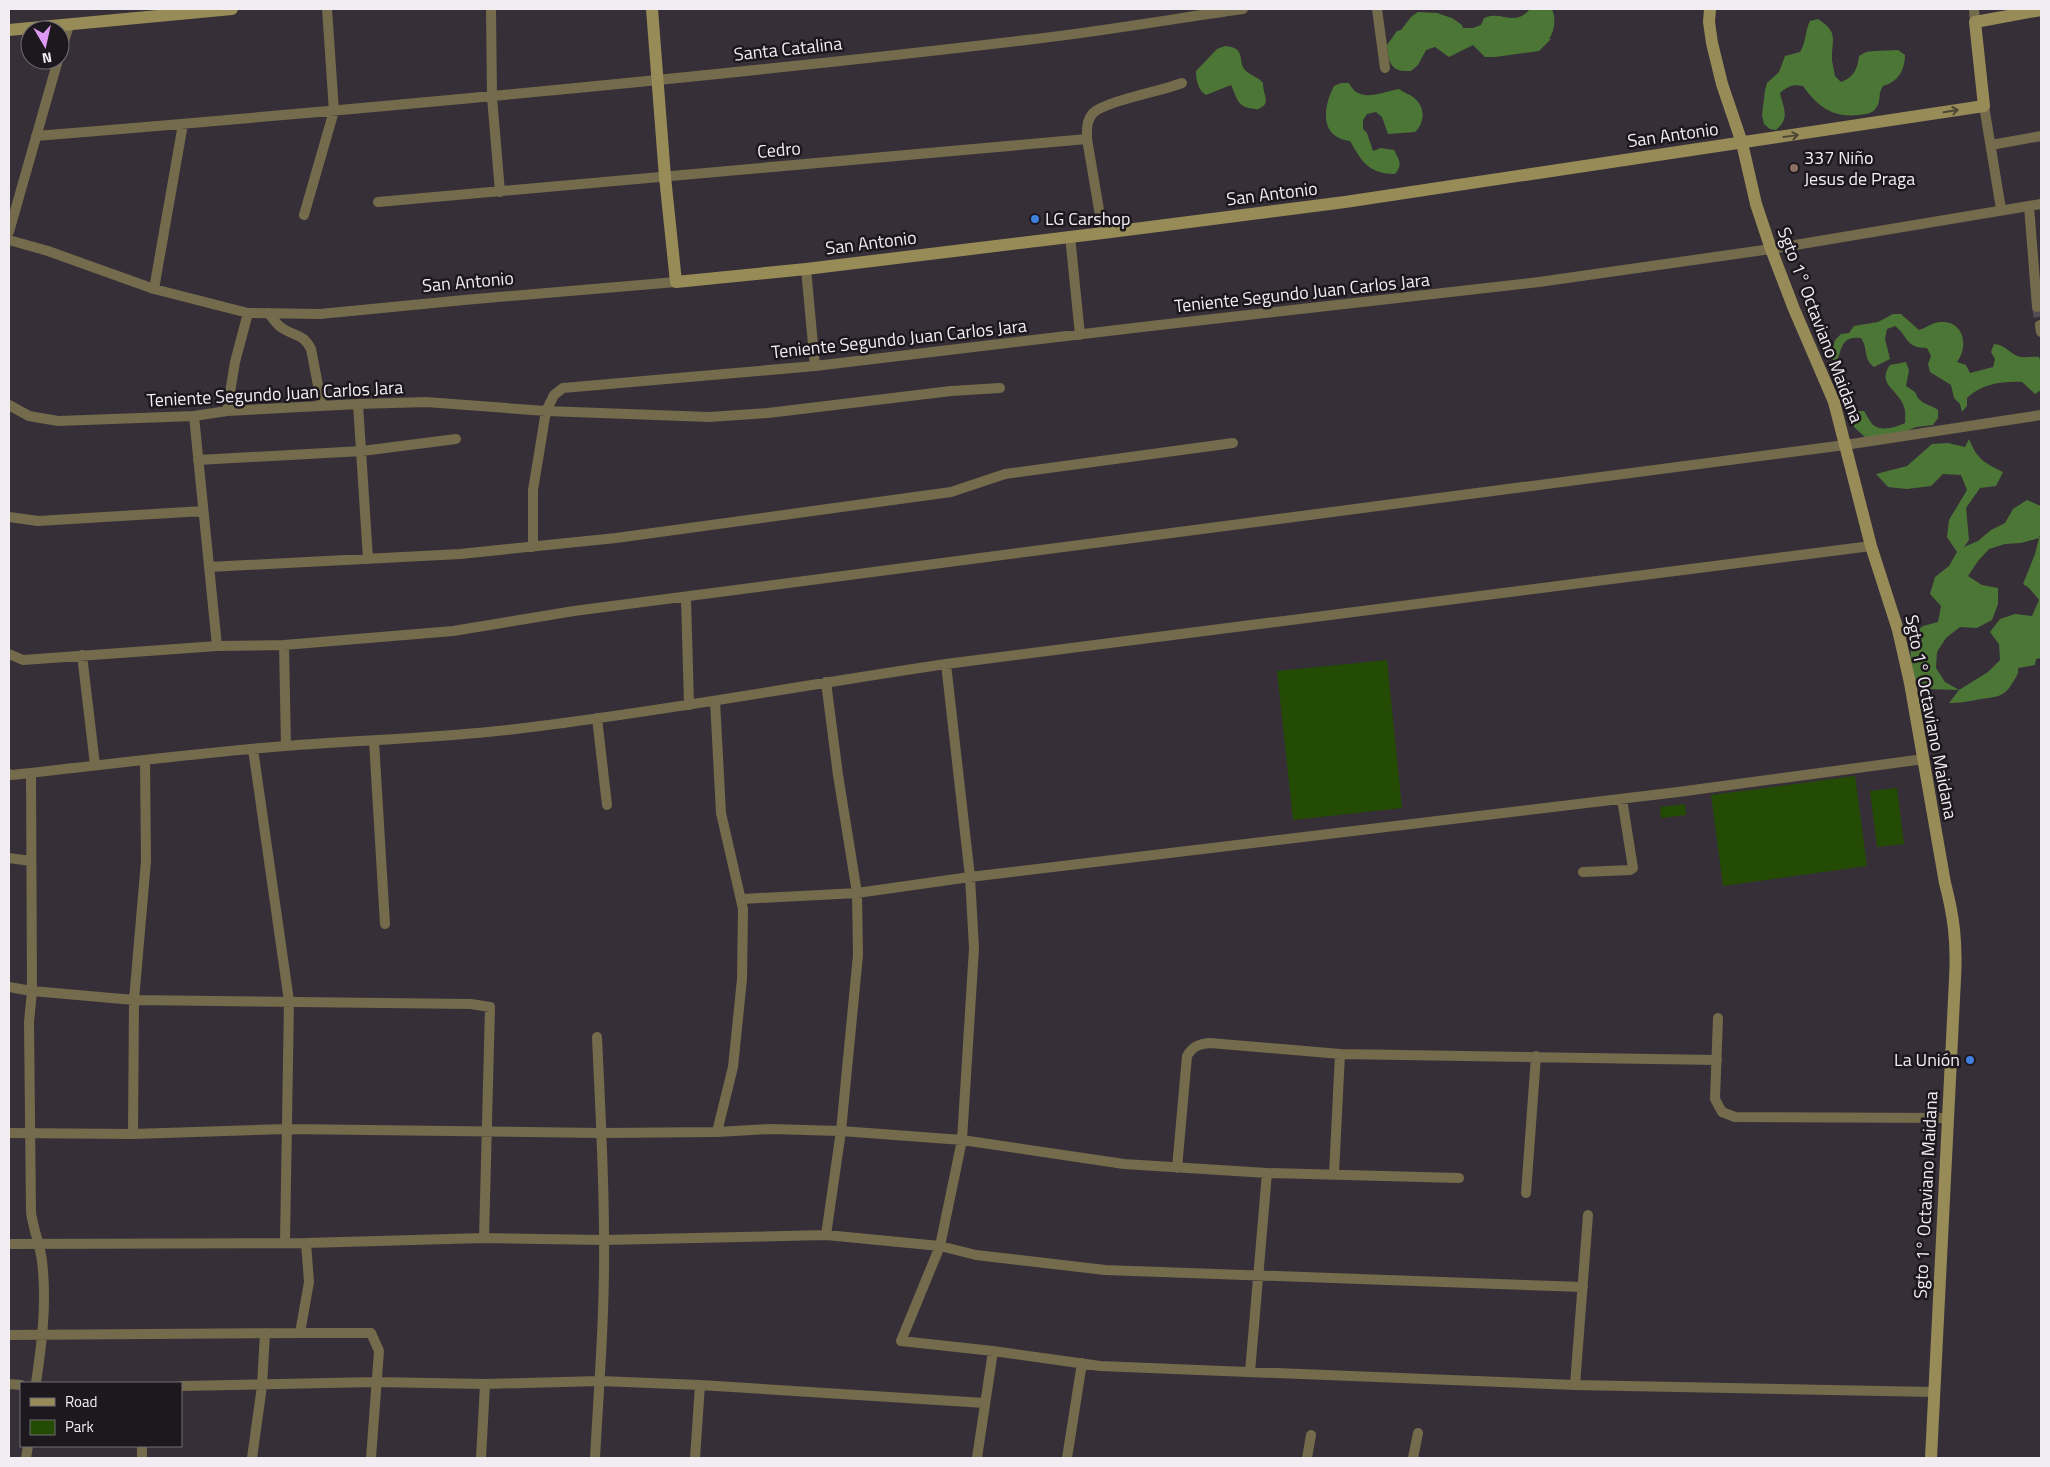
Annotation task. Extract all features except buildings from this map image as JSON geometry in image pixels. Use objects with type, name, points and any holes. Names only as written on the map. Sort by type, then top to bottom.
[{"type":"street","points":[[70,25],[126,14],[232,9]]},
{"type":"street","points":[[304,215],[334,111],[327,9]]},
{"type":"street","points":[[491,9],[492,97],[500,192]]},
{"type":"street","points":[[652,9],[656,80],[676,282]]},
{"type":"street","name":"Santa Catalina","points":[[36,136],[492,97],[656,80],[1029,40],[1244,9]]},
{"type":"street","points":[[1377,9],[1385,68]]},
{"type":"street","name":"Sgto 1° Octaviano Maidana","points":[[1710,9],[1709,22],[1712,43],[1722,84],[1742,143],[1756,204],[1771,249],[1809,346],[1834,402],[1871,546],[1898,630],[1910,683],[1945,883],[1952,909],[1956,944],[1930,1458]]},
{"type":"street","points":[[2001,209],[1984,106],[1975,15],[2041,10]]},
{"type":"street","points":[[9,232],[55,70]]},
{"type":"street","points":[[1103,234],[1087,139],[1089,119],[1100,108],[1155,93],[1182,83]]},
{"type":"street","name":"San Antonio","points":[[9,240],[48,251],[154,290],[248,313],[320,314],[806,269],[1070,236],[1103,234],[1345,202],[1984,106]]},
{"type":"street","points":[[154,290],[183,124]]},
{"type":"street","points":[[1991,145],[2041,136]]},
{"type":"street","name":"Cedro","points":[[378,202],[1087,139]]},
{"type":"street","name":"Teniente Segundo Juan Carlos Jara","points":[[546,411],[554,395],[563,388],[815,366],[1538,282],[1771,249],[2001,209],[2041,204]]},
{"type":"street","points":[[2028,206],[2037,307]]},
{"type":"street","points":[[1070,236],[1080,334]]},
{"type":"street","points":[[806,269],[815,366]]},
{"type":"street","points":[[227,411],[234,362],[248,313]]},
{"type":"street","points":[[268,313],[282,328],[298,334],[307,341],[322,406]]},
{"type":"street","name":"Teniente Segundo Juan Carlos Jara","points":[[9,405],[29,416],[58,421],[194,416],[227,411],[426,402],[546,411],[709,417],[768,413],[1000,388]]},
{"type":"street","points":[[358,404],[368,559]]},
{"type":"street","points":[[533,547],[533,490],[546,411]]},
{"type":"street","points":[[9,654],[23,660],[217,646],[284,645],[453,632],[574,611],[686,598],[1845,445],[2041,415]]},
{"type":"street","points":[[194,416],[217,646]]},
{"type":"street","points":[[198,460],[362,451],[456,439]]},
{"type":"street","points":[[209,567],[460,554],[616,538],[951,492],[1005,474],[1234,443]]},
{"type":"street","points":[[9,518],[38,521],[204,511]]},
{"type":"street","points":[[9,774],[286,746],[514,730],[689,706],[826,682],[946,664],[1871,546]]},
{"type":"street","points":[[686,598],[689,706]]},
{"type":"street","points":[[284,645],[286,746]]},
{"type":"street","points":[[82,655],[95,765]]},
{"type":"street","points":[[946,664],[970,877],[974,948],[962,1140],[940,1246],[901,1341],[992,1350],[1100,1366],[1575,1385],[1933,1392]]},
{"type":"street","points":[[826,682],[857,894],[858,954],[841,1131],[826,1235]]},
{"type":"street","points":[[715,701],[721,813],[742,899],[742,989],[733,1067],[717,1132]]},
{"type":"street","points":[[597,718],[607,805]]},
{"type":"street","points":[[374,741],[385,924]]},
{"type":"street","points":[[253,749],[289,1002],[285,1242]]},
{"type":"street","points":[[742,899],[857,894],[970,877],[1622,799],[1924,759]]},
{"type":"street","points":[[133,1134],[134,1000],[146,861],[145,760]]},
{"type":"street","points":[[31,773],[32,991],[29,1022],[31,1212],[42,1258],[45,1289],[43,1336],[36,1382]]},
{"type":"street","points":[[1583,872],[1630,870],[1633,868],[1622,799]]},
{"type":"street","points":[[9,858],[30,861]]},
{"type":"street","points":[[9,987],[32,991],[134,1000],[471,1004],[490,1007],[484,1238]]},
{"type":"street","points":[[1718,1018],[1715,1099],[1722,1112],[1735,1117],[1947,1118]]},
{"type":"street","points":[[595,1458],[600,1381],[604,1240],[602,1133],[597,1037]]},
{"type":"street","points":[[1177,1168],[1187,1056],[1191,1049],[1199,1044],[1210,1043],[1340,1054],[1717,1060]]},
{"type":"street","points":[[1334,1174],[1340,1054]]},
{"type":"street","points":[[1526,1193],[1536,1056]]},
{"type":"street","points":[[9,1133],[133,1134],[287,1129],[602,1133],[717,1132],[770,1129],[841,1131],[962,1140],[1124,1164],[1267,1173],[1459,1178]]},
{"type":"street","points":[[1250,1372],[1267,1173]]},
{"type":"street","points":[[1575,1385],[1588,1215]]},
{"type":"street","points":[[9,1244],[306,1243],[484,1238],[604,1240],[826,1235],[940,1246],[976,1254],[1105,1270],[1583,1287]]},
{"type":"street","points":[[300,1333],[309,1282],[306,1243]]},
{"type":"street","points":[[252,1458],[262,1386],[265,1333]]},
{"type":"street","points":[[9,1335],[371,1334],[379,1351],[370,1458]]},
{"type":"street","points":[[977,1458],[992,1350]]},
{"type":"street","points":[[1067,1458],[1082,1362]]},
{"type":"street","points":[[182,1386],[262,1386],[376,1382],[485,1384],[600,1381],[700,1385],[985,1403]]},
{"type":"street","points":[[481,1458],[485,1384]]},
{"type":"street","points":[[696,1458],[700,1385]]},
{"type":"street","points":[[1413,1458],[1418,1433]]},
{"type":"street","points":[[1307,1458],[1310,1435]]},
{"type":"green space","points":[[1530,9],[1552,9],[1553,13],[1554,28],[1549,39],[1551,39],[1539,51],[1485,57],[1473,45],[1449,57],[1435,47],[1426,50],[1418,65],[1411,71],[1399,70],[1390,61],[1387,45],[1397,31],[1401,30],[1411,17],[1418,12],[1437,13],[1452,18],[1462,25],[1463,28],[1473,28],[1481,25],[1484,18],[1490,16],[1519,17]]},
{"type":"green space","points":[[1818,19],[1832,33],[1833,66],[1835,76],[1841,82],[1852,75],[1856,69],[1859,56],[1866,52],[1898,50],[1905,55],[1904,66],[1900,75],[1893,82],[1883,86],[1878,105],[1871,113],[1841,115],[1834,113],[1814,100],[1803,86],[1793,85],[1788,87],[1780,93],[1785,117],[1776,130],[1770,129],[1764,124],[1762,115],[1767,83],[1779,72],[1785,56],[1800,52],[1810,21]]},
{"type":"green space","points":[[1225,46],[1237,49],[1246,71],[1263,83],[1266,102],[1256,110],[1245,107],[1239,102],[1231,85],[1206,95],[1199,88],[1196,71],[1217,49]]},
{"type":"green space","points":[[1341,83],[1349,83],[1358,93],[1364,95],[1399,89],[1413,97],[1420,105],[1423,114],[1421,124],[1415,132],[1388,134],[1382,117],[1376,112],[1367,114],[1363,120],[1363,129],[1367,133],[1373,151],[1381,148],[1394,150],[1400,165],[1395,174],[1372,169],[1358,155],[1350,141],[1333,134],[1328,127],[1326,112],[1330,94],[1334,86]]},
{"type":"green space","points":[[1893,314],[1901,314],[1919,330],[1938,322],[1949,323],[1955,326],[1962,336],[1963,342],[1961,356],[1957,362],[1966,365],[1970,373],[1993,367],[1995,359],[1991,352],[1994,344],[2002,346],[2017,356],[2039,357],[2041,363],[2041,390],[2035,394],[2022,382],[1993,384],[1979,389],[1967,398],[1967,406],[1962,412],[1960,404],[1954,398],[1951,385],[1930,372],[1928,364],[1931,356],[1927,348],[1920,348],[1911,344],[1895,326],[1887,329],[1885,339],[1890,359],[1874,367],[1868,360],[1861,338],[1854,338],[1845,341],[1835,364],[1831,356],[1835,340],[1841,334],[1849,333],[1854,326],[1878,322]]},
{"type":"green space","points":[[1906,362],[1909,370],[1906,386],[1915,392],[1922,402],[1938,410],[1938,418],[1933,425],[1916,427],[1900,434],[1866,438],[1854,427],[1853,419],[1856,411],[1864,411],[1873,425],[1881,428],[1905,423],[1904,407],[1887,382],[1886,372],[1890,365]]},
{"type":"green space","points":[[1969,439],[1978,456],[2003,472],[1996,486],[1980,488],[1966,508],[1969,540],[1964,547],[1978,541],[1991,530],[2005,523],[2013,509],[2027,500],[2041,506],[2041,534],[2039,537],[2041,537],[2041,658],[2036,659],[2035,665],[2018,668],[2018,674],[2002,695],[1949,703],[1959,690],[1927,689],[1910,683],[1911,636],[1923,626],[1938,622],[1941,606],[1930,594],[1935,577],[1949,566],[1957,552],[1947,537],[1949,520],[1967,490],[1961,475],[1943,474],[1931,486],[1907,489],[1888,487],[1876,474],[1907,466],[1932,444],[1948,443],[1965,447]],"holes":[[[2039,538],[2023,584],[2039,600],[2032,616],[2015,614],[2000,619],[1990,632],[1999,644],[2000,660],[1988,672],[1959,690],[1945,682],[1936,668],[1937,652],[1946,638],[1960,627],[1977,628],[1992,620],[1998,604],[1998,588],[1982,585],[1968,576],[1989,549]]]},
{"type":"green space","points":[[1387,660],[1402,808],[1293,820],[1277,671]]},
{"type":"green space","points":[[1855,776],[1867,866],[1723,886],[1711,795]]},
{"type":"green space","points":[[1897,788],[1904,844],[1877,847],[1870,791]]},
{"type":"green space","points":[[1685,804],[1686,815],[1661,818],[1660,807]]},
{"type":"tunnel","points":[[2037,307],[2040,325]]},
{"type":"place","name":"337 Niño Jesus de Praga","points":[[1794,168]]},
{"type":"place","name":"LG Carshop","points":[[1035,219]]},
{"type":"place","name":"La Unión","points":[[1970,1060]]}]
